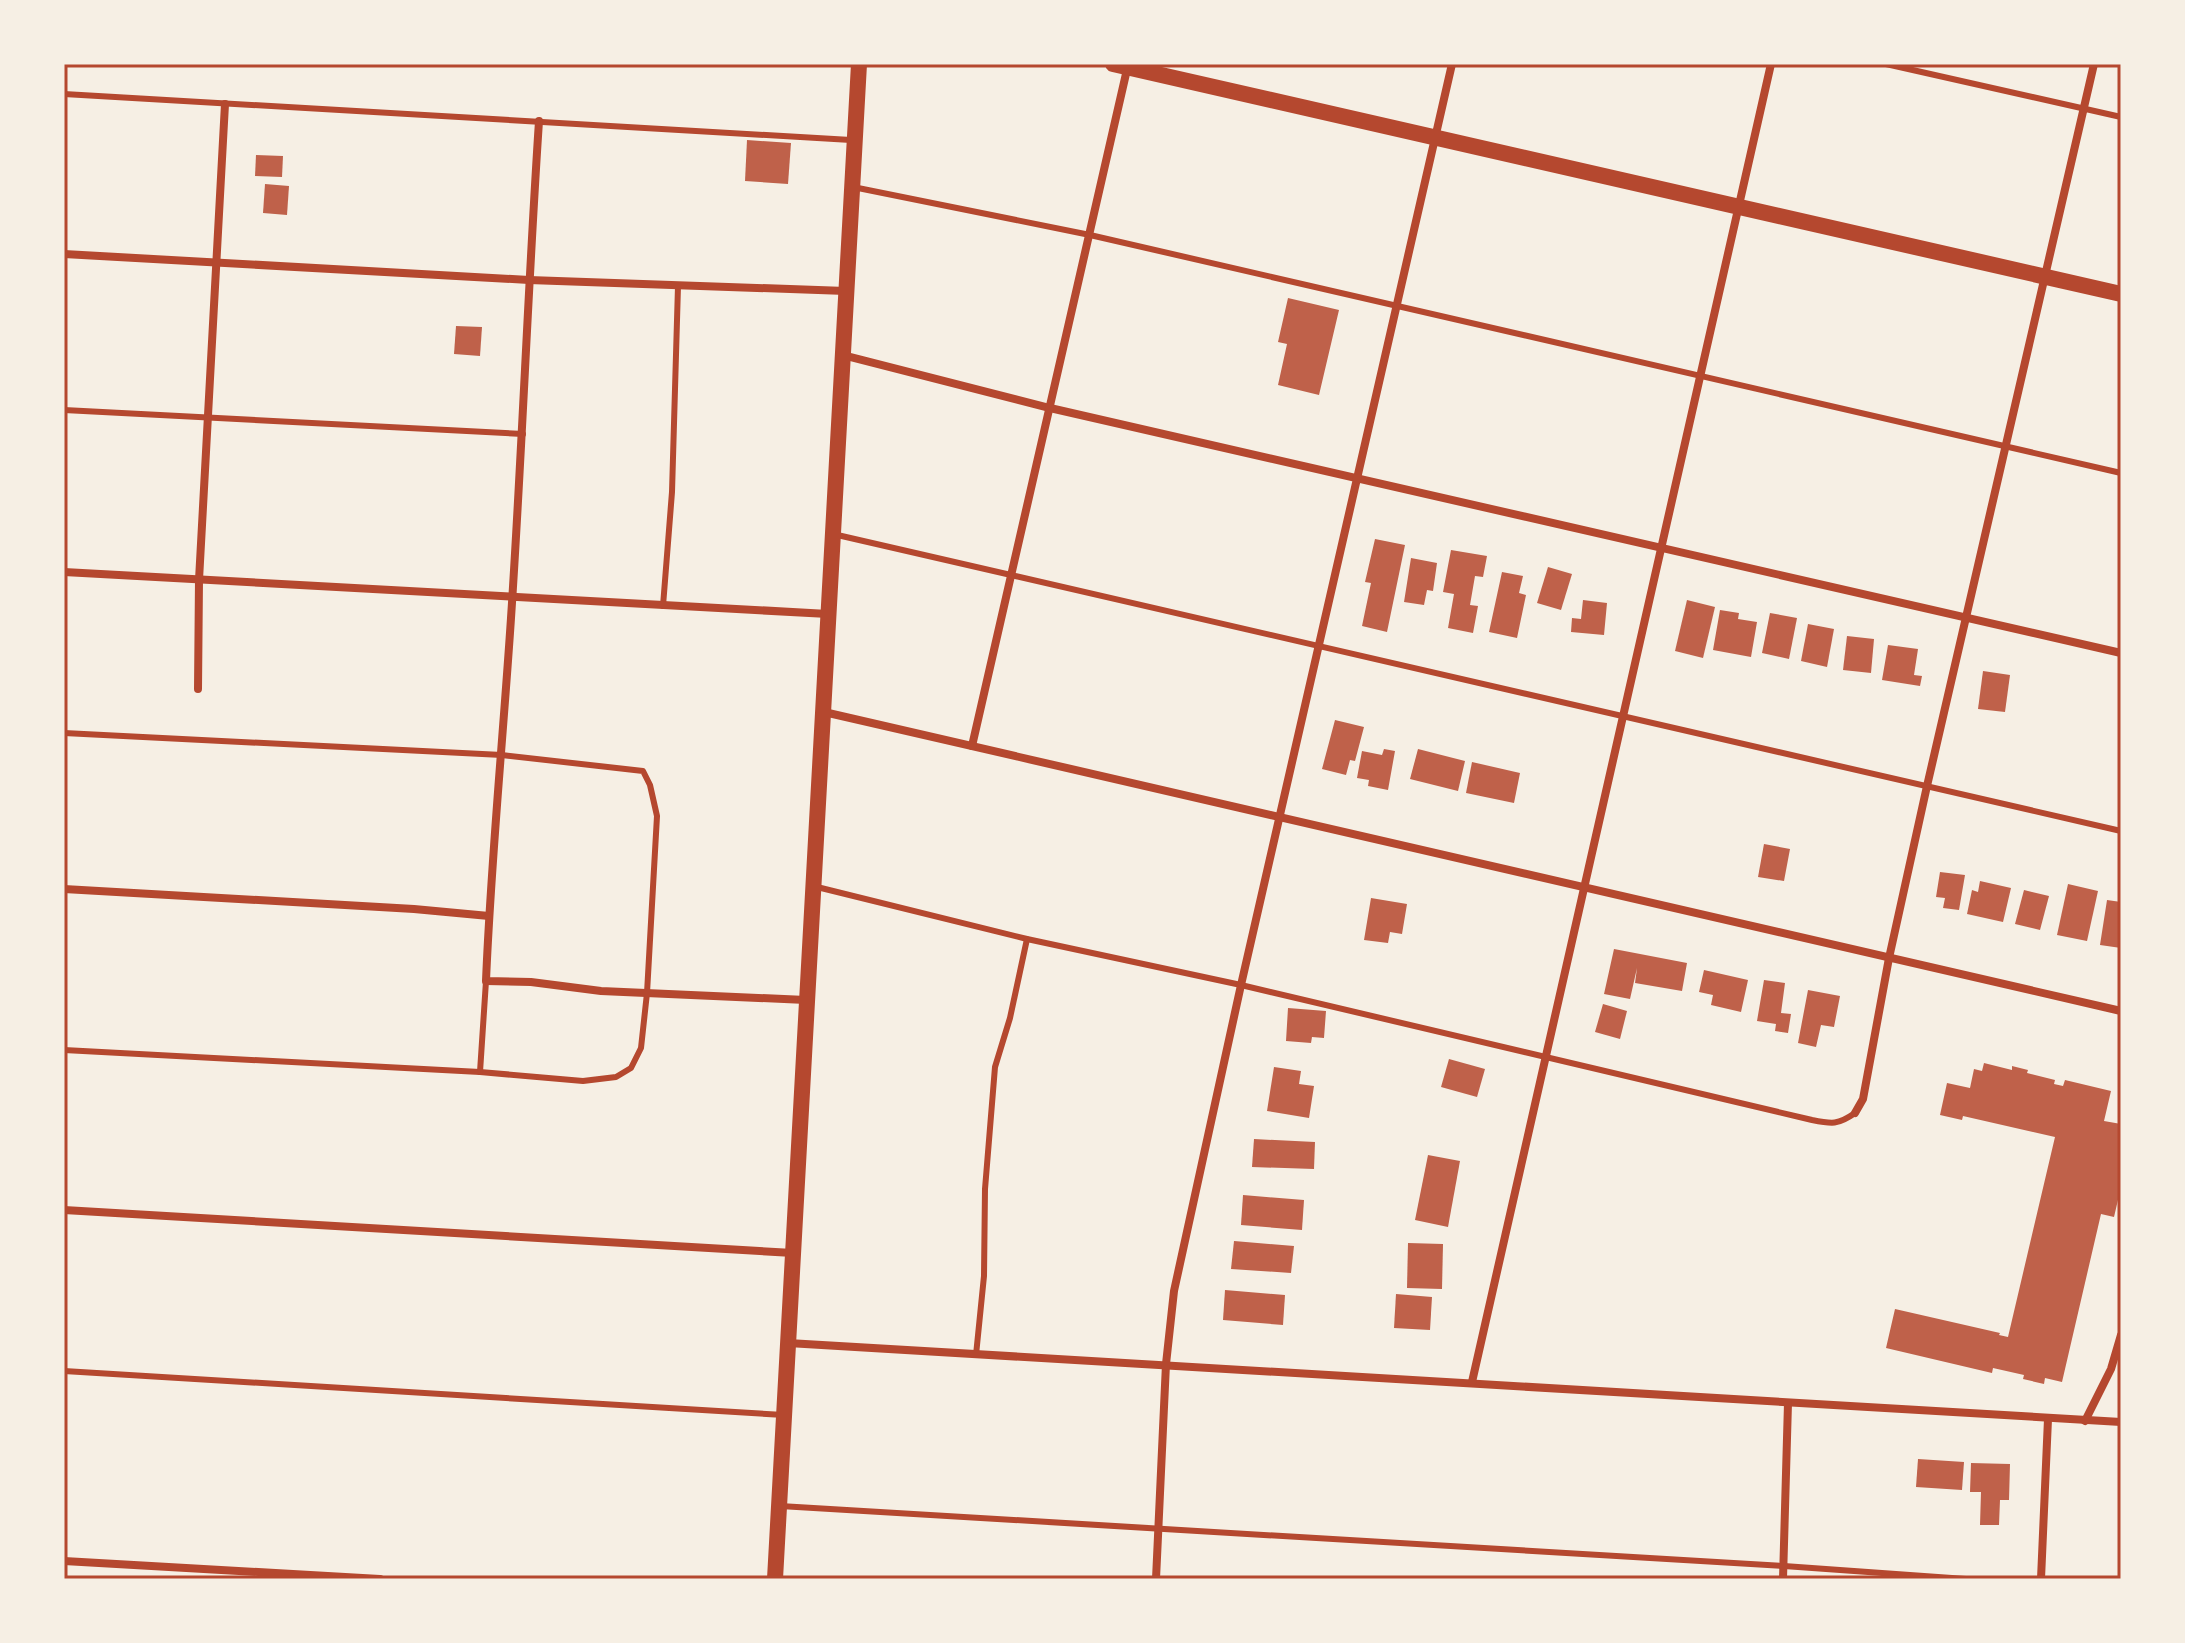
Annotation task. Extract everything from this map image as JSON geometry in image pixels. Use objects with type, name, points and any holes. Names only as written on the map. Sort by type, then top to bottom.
[{"type":"main road","points":[[775,1579],[859,64]]},
{"type":"main road","points":[[1123,65],[2121,294]]},
{"type":"street","points":[[1156,1579],[1166,1364],[1174,1291],[1452,64]]},
{"type":"street","points":[[1472,1382],[1771,64]]},
{"type":"street","points":[[1855,1113],[1863,1099],[1889,958],[1927,786],[2094,64]]},
{"type":"street","points":[[972,746],[1090,235],[1123,65]]},
{"type":"street","points":[[198,689],[199,580],[225,104]]},
{"type":"street","points":[[539,121],[523,434],[486,981],[531,982],[601,991],[807,1000]]},
{"type":"street","points":[[64,254],[529,280],[847,291]]},
{"type":"street","points":[[843,355],[1050,408],[2121,653]]},
{"type":"street","points":[[64,572],[829,614]]},
{"type":"street","points":[[823,712],[2121,1011]]},
{"type":"street","points":[[64,889],[489,916]]},
{"type":"street","points":[[64,1210],[793,1253]]},
{"type":"street","points":[[2085,1421],[2111,1369],[2121,1335]]},
{"type":"street","points":[[788,1343],[2121,1422]]},
{"type":"street","points":[[1783,1579],[1788,1403]]},
{"type":"street","points":[[2041,1579],[2048,1419]]},
{"type":"street","points":[[64,1561],[380,1579]]},
{"type":"lane","points":[[1886,64],[2121,117]]},
{"type":"lane","points":[[64,94],[855,140]]},
{"type":"lane","points":[[853,187],[1090,235],[2121,473]]},
{"type":"lane","points":[[663,606],[672,492],[678,286]]},
{"type":"lane","points":[[64,410],[523,434]]},
{"type":"lane","points":[[833,534],[2121,831]]},
{"type":"lane","points":[[64,733],[502,755],[643,771],[650,785],[657,816],[641,1048],[631,1068],[616,1077],[583,1081],[480,1072],[64,1050]]},
{"type":"lane","points":[[813,886],[1027,939],[1241,985],[1832,1124],[1855,1113]]},
{"type":"lane","points":[[976,1355],[984,1276],[985,1189],[995,1067],[1010,1018],[1027,939]]},
{"type":"lane","points":[[480,1072],[486,981]]},
{"type":"lane","points":[[64,1371],[784,1415]]},
{"type":"lane","points":[[779,1506],[1966,1579]]},
{"type":"building","points":[[747,140],[791,143],[788,184],[745,181]]},
{"type":"building","points":[[256,155],[283,156],[282,177],[255,176]]},
{"type":"building","points":[[265,184],[289,186],[287,215],[263,213]]},
{"type":"building","points":[[1288,298],[1339,310],[1319,395],[1278,385],[1287,344],[1278,342]]},
{"type":"building","points":[[456,326],[482,327],[480,356],[454,354]]},
{"type":"building","points":[[1375,539],[1405,545],[1387,632],[1362,626],[1371,583],[1365,582]]},
{"type":"building","points":[[1451,550],[1487,556],[1483,577],[1475,576],[1470,605],[1478,606],[1473,633],[1448,628],[1454,594],[1443,592]]},
{"type":"building","points":[[1411,558],[1437,563],[1433,591],[1427,590],[1424,605],[1404,602]]},
{"type":"building","points":[[1548,567],[1572,574],[1561,610],[1537,603]]},
{"type":"building","points":[[1502,572],[1523,576],[1519,593],[1526,595],[1517,638],[1489,632]]},
{"type":"building","points":[[1583,600],[1607,603],[1604,635],[1571,632],[1572,618],[1581,619]]},
{"type":"building","points":[[1687,600],[1715,607],[1703,658],[1675,651]]},
{"type":"building","points":[[1720,610],[1739,613],[1738,619],[1757,622],[1751,657],[1713,650]]},
{"type":"building","points":[[1770,613],[1797,618],[1789,659],[1762,653]]},
{"type":"building","points":[[1808,624],[1834,629],[1827,667],[1801,661]]},
{"type":"building","points":[[1847,636],[1874,639],[1871,673],[1843,670]]},
{"type":"building","points":[[1888,645],[1918,649],[1914,675],[1922,676],[1920,686],[1882,680]]},
{"type":"building","points":[[1983,671],[2010,675],[2005,712],[1978,709]]},
{"type":"building","points":[[1335,720],[1364,727],[1355,761],[1350,760],[1346,775],[1322,769]]},
{"type":"building","points":[[1384,749],[1395,751],[1388,790],[1368,786],[1369,780],[1357,778],[1362,751],[1382,755]]},
{"type":"building","points":[[1418,749],[1465,761],[1458,791],[1410,779]]},
{"type":"building","points":[[1472,762],[1520,773],[1514,803],[1466,793]]},
{"type":"building","points":[[1764,844],[1790,849],[1784,881],[1758,877]]},
{"type":"building","points":[[1940,872],[1965,875],[1959,910],[1943,908],[1945,898],[1936,897]]},
{"type":"building","points":[[1980,881],[2011,888],[2003,922],[1967,914],[1972,890],[1978,892]]},
{"type":"building","points":[[2068,884],[2098,891],[2087,941],[2057,935]]},
{"type":"building","points":[[2024,890],[2049,896],[2040,930],[2015,924]]},
{"type":"building","points":[[1371,898],[1407,904],[1402,934],[1390,932],[1388,943],[1364,940]]},
{"type":"building","points":[[2107,900],[2121,902],[2121,948],[2100,945]]},
{"type":"building","points":[[1614,949],[1687,963],[1682,991],[1635,983],[1637,968],[1630,999],[1604,994]]},
{"type":"building","points":[[1704,970],[1748,980],[1741,1012],[1711,1005],[1713,995],[1699,992]]},
{"type":"building","points":[[1764,980],[1785,983],[1781,1013],[1791,1014],[1788,1033],[1775,1031],[1776,1024],[1757,1021]]},
{"type":"building","points":[[1808,990],[1840,996],[1834,1027],[1821,1025],[1816,1047],[1798,1043]]},
{"type":"building","points":[[1603,1004],[1627,1011],[1620,1039],[1595,1032]]},
{"type":"building","points":[[1288,1008],[1326,1011],[1324,1038],[1312,1037],[1311,1043],[1286,1041]]},
{"type":"building","points":[[1449,1059],[1485,1069],[1477,1097],[1441,1087]]},
{"type":"building","points":[[1984,1063],[2012,1070],[2012,1066],[2028,1070],[2027,1073],[2055,1080],[2054,1084],[2063,1086],[2065,1080],[2111,1091],[2104,1121],[2121,1124],[2121,1187],[2114,1217],[2101,1214],[2062,1382],[2045,1378],[2044,1384],[2023,1379],[2024,1375],[1993,1368],[1992,1373],[1886,1348],[1895,1309],[2008,1337],[2055,1137],[1963,1116],[1962,1120],[1940,1115],[1947,1083],[1970,1088],[1974,1069],[1982,1071]]},
{"type":"building","points":[[1274,1067],[1301,1071],[1299,1084],[1314,1086],[1309,1118],[1267,1111]]},
{"type":"building","points":[[1254,1139],[1315,1142],[1314,1169],[1252,1167]]},
{"type":"building","points":[[1428,1155],[1460,1161],[1448,1227],[1415,1220]]},
{"type":"building","points":[[1243,1195],[1304,1200],[1302,1230],[1241,1225]]},
{"type":"building","points":[[1234,1241],[1294,1246],[1291,1273],[1231,1269]]},
{"type":"building","points":[[1408,1243],[1443,1244],[1442,1289],[1407,1288]]},
{"type":"building","points":[[1225,1290],[1285,1295],[1283,1325],[1223,1320]]},
{"type":"building","points":[[1396,1294],[1432,1297],[1430,1330],[1394,1328]]},
{"type":"building","points":[[1918,1459],[1964,1462],[1962,1490],[1916,1487]]},
{"type":"building","points":[[1971,1463],[2010,1464],[2009,1500],[2000,1500],[1999,1525],[1980,1525],[1981,1492],[1970,1492]]}]
